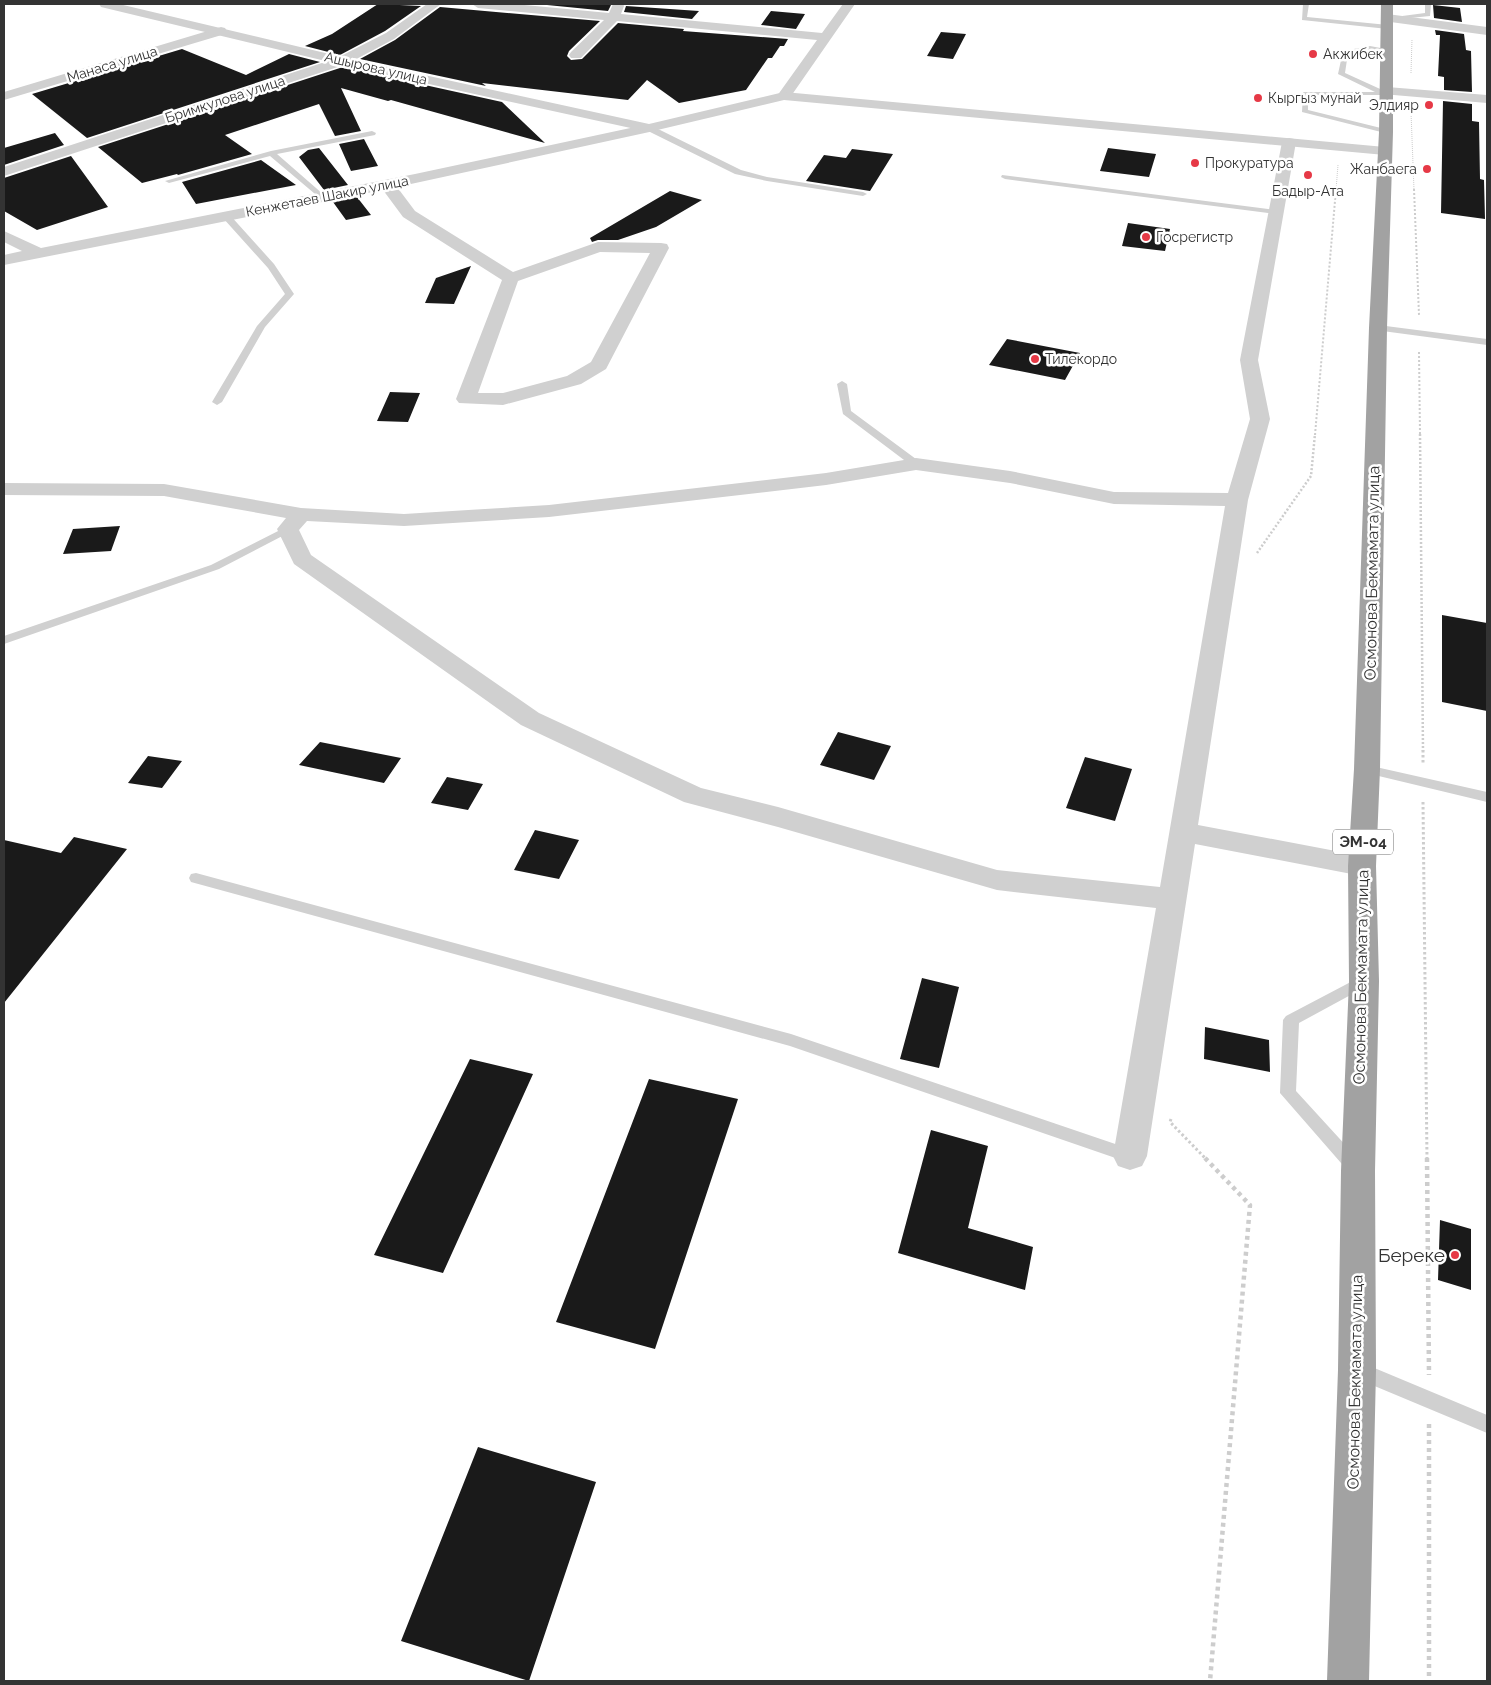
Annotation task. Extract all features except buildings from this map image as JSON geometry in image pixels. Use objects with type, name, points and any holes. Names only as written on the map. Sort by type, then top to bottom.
[{"type":"highway","name":"Осмонова Бекмамата улица","points":[[1348,1681],[1357,1370],[1358,1171],[1364,981],[1362,866],[1367,769],[1378,328],[1385,142],[1395,93],[1392,24]]},
{"type":"street","name":"Ашырова улица","points":[[104,4],[342,61],[649,128]]},
{"type":"street","name":"Бримкулова улица","points":[[4,172],[342,61],[390,36],[434,4]]},
{"type":"street","points":[[478,4],[826,37]]},
{"type":"street","points":[[576,55],[614,17],[621,4]]},
{"type":"street","points":[[784,96],[849,4]]},
{"type":"street","points":[[1392,24],[1487,31]]},
{"type":"street","name":"Манаса улица","points":[[4,96],[221,31]]},
{"type":"street","points":[[1395,93],[1487,98]]},
{"type":"street","name":"Кенжетаев Шакир улица","points":[[4,260],[387,184],[649,128],[784,96],[1289,142],[1385,142]]},
{"type":"street","points":[[1130,1156],[1237,500],[1260,419],[1249,360],[1289,142]]},
{"type":"street","points":[[387,184],[409,214],[511,278]]},
{"type":"street","points":[[4,236],[38,253]]},
{"type":"street","points":[[598,247],[661,248],[599,364],[574,380],[502,399],[466,399],[511,278],[598,247]]},
{"type":"street","points":[[4,489],[164,490],[295,521],[404,520],[549,511],[826,479],[916,464],[1010,477],[1114,498],[1237,500]]},
{"type":"street","points":[[295,521],[302,559],[530,719],[693,795],[778,816],[997,880],[1172,899]]},
{"type":"street","points":[[1183,832],[1362,866]]},
{"type":"lane","points":[[1306,4],[1304,19],[1392,24],[1428,15],[1428,4]]},
{"type":"lane","points":[[1392,24],[1370,48],[1345,52],[1341,74],[1395,93]]},
{"type":"lane","points":[[1385,142],[1304,111],[1305,93],[1395,93]]},
{"type":"lane","points":[[649,128],[738,172],[767,179],[863,194]]},
{"type":"lane","points":[[169,181],[271,152],[372,133]]},
{"type":"lane","points":[[271,152],[321,197]]},
{"type":"lane","points":[[1005,177],[1276,212]]},
{"type":"lane","points":[[217,402],[261,326],[290,294],[271,266],[226,216]]},
{"type":"lane","points":[[1378,328],[1487,342]]},
{"type":"lane","points":[[842,384],[846,412],[916,464]]},
{"type":"lane","points":[[4,640],[215,567],[295,521]]},
{"type":"lane","points":[[1367,769],[1487,797]]},
{"type":"lane","points":[[196,878],[792,1040],[1130,1156]]},
{"type":"lane","points":[[1358,1171],[1288,1093],[1288,1084],[1291,1020],[1364,981]]},
{"type":"lane","points":[[1357,1370],[1487,1424]]},
{"type":"path","points":[[1392,24],[1395,93],[1419,333],[1429,1401],[1429,1681]]},
{"type":"place","name":"Акжибек","points":[[1313,54]]},
{"type":"place","name":"Кыргыз мунай","points":[[1258,98]]},
{"type":"place","name":"Элдияр","points":[[1429,105]]},
{"type":"place","name":"Прокуратура","points":[[1195,163]]},
{"type":"place","name":"Жанбаега","points":[[1427,169]]},
{"type":"place","name":"Бадыр-Ата","points":[[1308,175]]},
{"type":"place","name":"Госрегистр","points":[[1146,237]]},
{"type":"place","name":"Тилекордо","points":[[1035,359]]},
{"type":"place","name":"Береке","points":[[1455,1255]]}]
